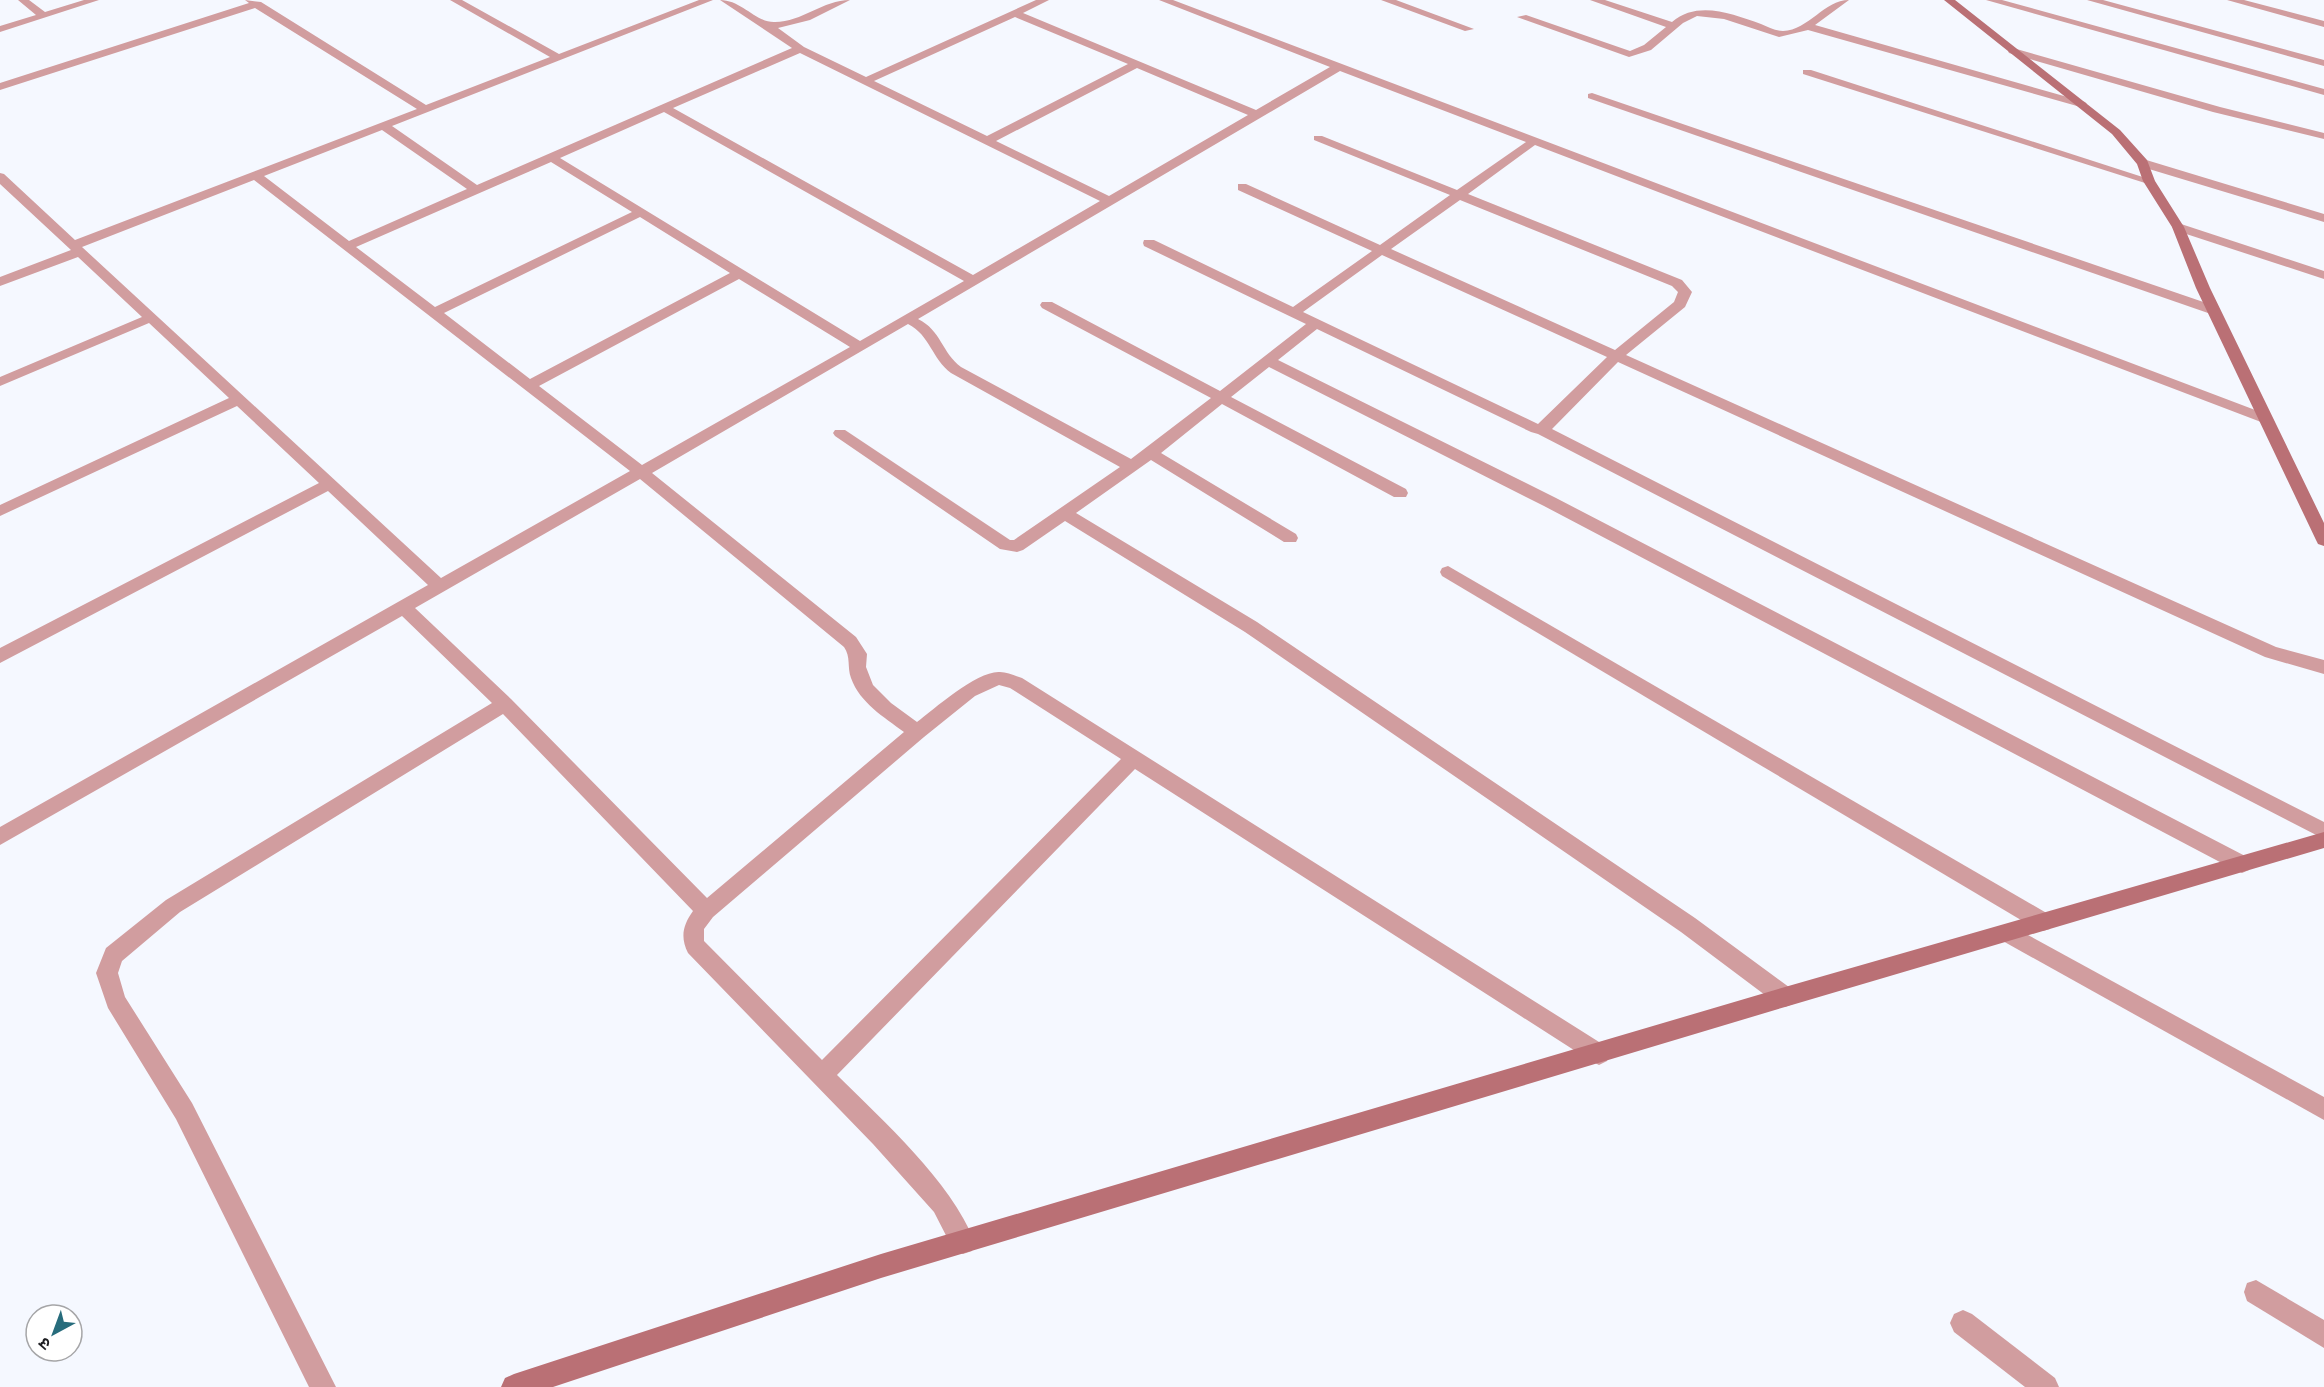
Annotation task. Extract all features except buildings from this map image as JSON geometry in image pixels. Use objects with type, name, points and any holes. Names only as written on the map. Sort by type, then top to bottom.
[{"type":"street","points":[[23,0],[43,15]]},
{"type":"street","points":[[0,29],[94,0]]},
{"type":"street","points":[[455,0],[559,58]]},
{"type":"street","points":[[0,282],[255,175],[708,0]]},
{"type":"street","points":[[725,0],[800,49],[1109,201]]},
{"type":"street","points":[[766,25],[792,22],[844,0]]},
{"type":"street","points":[[866,81],[1044,0]]},
{"type":"street","points":[[1164,0],[2266,419]]},
{"type":"street","points":[[1386,0],[1469,29]]},
{"type":"street","points":[[1595,0],[1674,26]]},
{"type":"street","points":[[1522,17],[1629,54],[1643,51],[1691,15],[1702,13],[1779,34],[1796,32],[1844,0]]},
{"type":"street","points":[[1949,0],[2116,132],[2143,163],[2149,181],[2178,227],[2213,310],[2324,540]]},
{"type":"street","points":[[1991,0],[2324,92]]},
{"type":"street","points":[[2092,0],[2324,63]]},
{"type":"street","points":[[2232,0],[2323,22]]},
{"type":"street","points":[[0,87],[254,2],[425,109]]},
{"type":"street","points":[[1014,14],[1258,115]]},
{"type":"street","points":[[1806,26],[2081,104]]},
{"type":"street","points":[[347,246],[800,49]]},
{"type":"street","points":[[2013,51],[2217,110],[2324,136]]},
{"type":"street","points":[[987,141],[1137,64]]},
{"type":"street","points":[[0,837],[861,347],[1338,67]]},
{"type":"street","points":[[1592,96],[2213,310]]},
{"type":"street","points":[[664,108],[972,280]]},
{"type":"street","points":[[383,125],[476,190]]},
{"type":"street","points":[[1318,138],[1677,283],[1685,292],[1680,304],[1616,356],[1540,429]]},
{"type":"street","points":[[1294,312],[1534,141]]},
{"type":"street","points":[[551,157],[861,347]]},
{"type":"street","points":[[2143,163],[2324,218]]},
{"type":"street","points":[[255,175],[641,472],[850,642],[858,654],[856,667],[858,677],[869,694],[917,732]]},
{"type":"street","points":[[0,177],[440,587]]},
{"type":"street","points":[[1242,187],[2271,652],[2324,667]]},
{"type":"street","points":[[434,313],[641,212]]},
{"type":"street","points":[[2178,227],[2324,275]]},
{"type":"street","points":[[1149,243],[1531,428],[1540,429],[2324,831]]},
{"type":"street","points":[[529,386],[740,273]]},
{"type":"street","points":[[1047,305],[1400,493]]},
{"type":"street","points":[[0,382],[150,318]]},
{"type":"street","points":[[908,319],[924,328],[932,336],[942,360],[956,370],[1131,466]]},
{"type":"street","points":[[840,433],[1005,545],[1017,546],[1152,453],[1316,324]]},
{"type":"street","points":[[1268,361],[1561,508],[2242,864]]},
{"type":"street","points":[[0,511],[237,400]]},
{"type":"street","points":[[1152,453],[1290,538]]},
{"type":"street","points":[[0,656],[329,484]]},
{"type":"street","points":[[1064,513],[1251,627],[1688,925],[1785,997]]},
{"type":"street","points":[[1448,572],[2043,922]]},
{"type":"street","points":[[404,608],[505,704],[706,911]]},
{"type":"street","points":[[963,1242],[942,1204],[881,1136],[695,946],[691,937],[695,923],[706,911],[917,732],[969,691],[998,678],[1016,683],[1599,1054]]},
{"type":"street","points":[[323,1387],[184,1111],[116,1001],[107,973],[113,956],[173,906],[505,704]]},
{"type":"street","points":[[822,1075],[1134,758]]},
{"type":"street","points":[[513,1387],[870,1270],[1785,997],[2324,840]]},
{"type":"street","points":[[2008,933],[2324,1109]]},
{"type":"street","points":[[2256,1292],[2324,1335]]},
{"type":"street","points":[[1963,1323],[2046,1387]]},
{"type":"lane","points":[[1807,72],[2149,181]]}]
